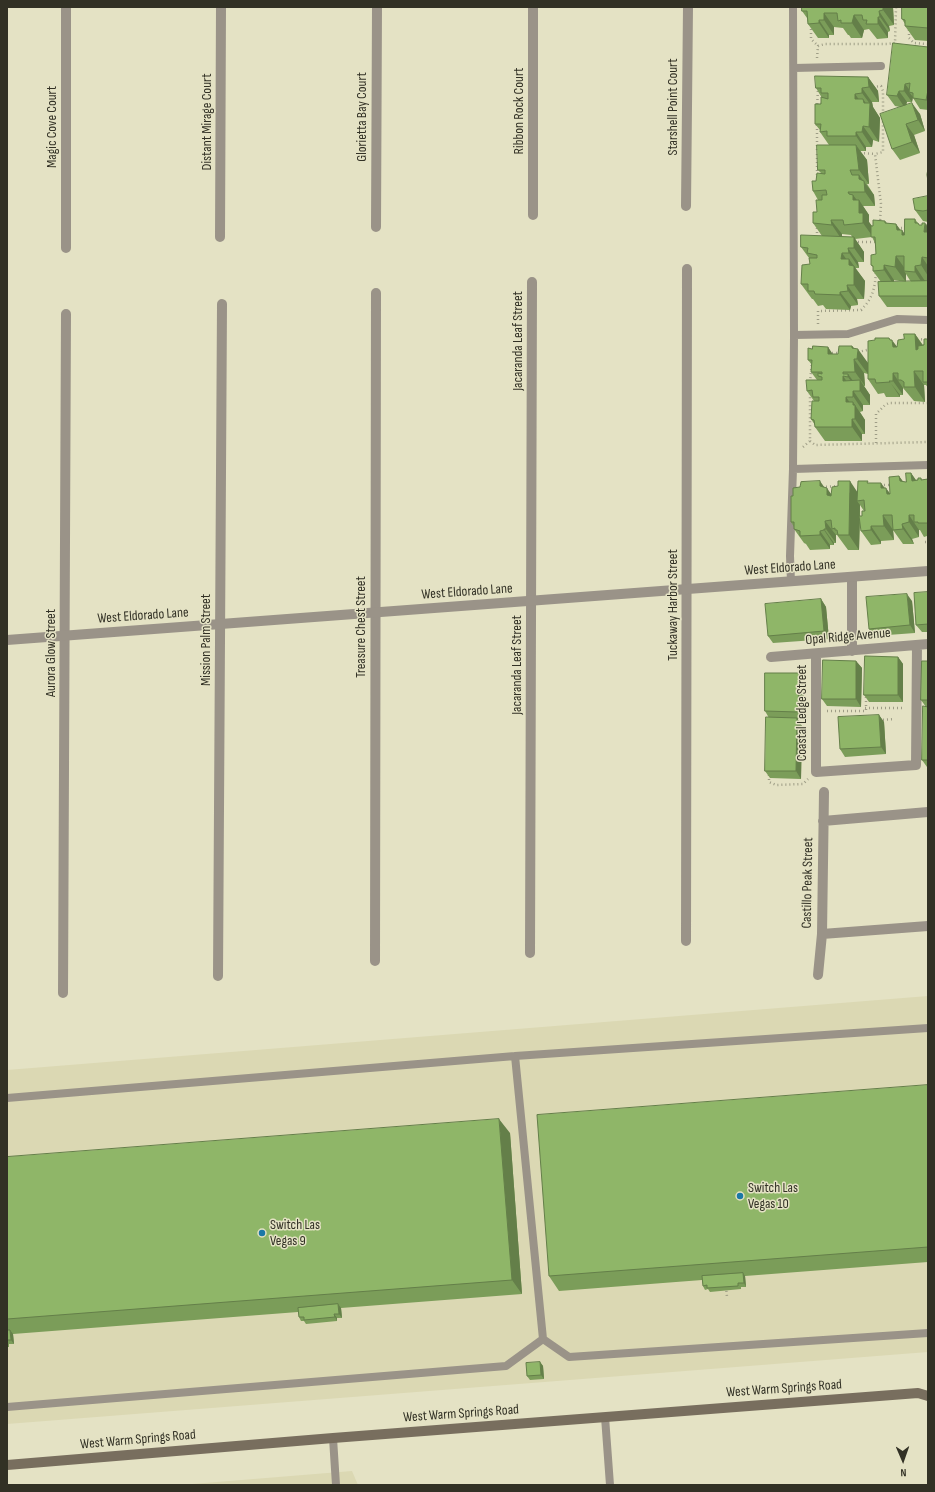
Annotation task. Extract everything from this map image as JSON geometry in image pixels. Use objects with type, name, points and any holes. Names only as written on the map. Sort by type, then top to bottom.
[{"type":"main road","name":"West Warm Springs Road","points":[[7,1465],[333,1438],[923,1394],[928,1388]]},
{"type":"street","name":"Magic Cove Court","points":[[66,7],[66,248]]},
{"type":"street","name":"Distant Mirage Court","points":[[220,236],[221,7]]},
{"type":"street","name":"Glorietta Bay Court","points":[[376,227],[377,7]]},
{"type":"street","name":"Ribbon Rock Court","points":[[533,7],[533,215]]},
{"type":"street","name":"Starshell Point Court","points":[[686,206],[688,7]]},
{"type":"street","name":"Tuckaway Harbor Street","points":[[686,941],[688,590],[687,269]]},
{"type":"street","name":"Jacaranda Leaf Street","points":[[530,953],[532,282]]},
{"type":"street","name":"Treasure Chest Street","points":[[375,961],[376,294]]},
{"type":"street","name":"Mission Palm Street","points":[[218,976],[222,304]]},
{"type":"street","name":"Aurora Glow Street","points":[[63,993],[66,314]]},
{"type":"street","name":"West Eldorado Lane","points":[[7,640],[688,590],[928,570]]},
{"type":"street","points":[[852,577],[852,651]]},
{"type":"street","name":"Opal Ridge Avenue","points":[[771,657],[928,644]]},
{"type":"street","points":[[816,772],[916,765],[917,645]]},
{"type":"street","name":"Coastal Ledge Street","points":[[816,654],[816,772]]},
{"type":"street","name":"Castillo Peak Street","points":[[818,975],[822,934],[824,792]]},
{"type":"street","points":[[823,821],[928,812]]},
{"type":"street","points":[[822,934],[928,926]]},
{"type":"lane","points":[[791,582],[790,556],[793,469],[794,335],[793,7]]},
{"type":"lane","points":[[794,68],[881,66]]},
{"type":"lane","points":[[794,335],[848,334],[897,319],[928,320]]},
{"type":"lane","points":[[793,469],[928,466]]},
{"type":"lane","points":[[7,1098],[515,1056],[928,1028]]},
{"type":"lane","points":[[515,1056],[543,1339],[569,1357],[928,1333]]},
{"type":"lane","points":[[7,1407],[506,1366],[543,1339]]},
{"type":"lane","points":[[605,1417],[610,1485]]},
{"type":"lane","points":[[333,1438],[336,1485]]},
{"type":"path","points":[[818,46],[825,44],[887,44],[896,42],[896,7]]},
{"type":"path","points":[[811,20],[811,39],[818,46]]},
{"type":"path","points":[[909,23],[909,38],[914,43],[928,44]]},
{"type":"path","points":[[818,46],[816,55],[818,61],[825,67]]},
{"type":"path","points":[[853,153],[875,154],[883,152],[883,91],[881,86],[866,87]]},
{"type":"path","points":[[817,115],[818,89],[824,88]]},
{"type":"path","points":[[817,123],[817,179]]},
{"type":"path","points":[[817,152],[824,152]]},
{"type":"path","points":[[875,154],[881,204],[880,223]]},
{"type":"path","points":[[817,224],[817,240]]},
{"type":"path","points":[[893,229],[914,228]]},
{"type":"path","points":[[849,242],[878,242],[878,236]]},
{"type":"path","points":[[817,335],[818,311],[861,310],[865,306],[874,290],[876,265]]},
{"type":"path","points":[[915,339],[928,340]]},
{"type":"path","points":[[855,352],[863,352],[878,347]]},
{"type":"path","points":[[822,354],[847,352]]},
{"type":"path","points":[[810,384],[812,361],[817,357]]},
{"type":"path","points":[[802,449],[810,441],[810,392]]},
{"type":"path","points":[[876,443],[876,414],[885,404],[928,403]]},
{"type":"path","points":[[810,441],[815,445],[928,442]]},
{"type":"path","points":[[873,485],[894,485]]},
{"type":"path","points":[[820,487],[842,486]]},
{"type":"path","points":[[866,692],[866,708]]},
{"type":"path","points":[[816,711],[866,711],[866,708],[917,708]]},
{"type":"path","points":[[878,720],[894,719]]},
{"type":"path","points":[[769,767],[769,782],[776,786],[803,784],[816,772]]},
{"type":"path","points":[[726,1284],[727,1297]]},
{"type":"shaded area","points":[[928,996],[928,1352],[7,1424],[7,1070]]},
{"type":"shaded area","points":[[352,1471],[358,1485],[180,1485]]},
{"type":"building","points":[[802,7],[883,7],[883,10],[879,11],[880,17],[878,17],[878,24],[866,24],[867,20],[863,20],[862,15],[854,15],[852,23],[841,23],[841,20],[838,21],[837,13],[824,13],[824,20],[819,20],[819,23],[808,24],[807,11],[802,11]]},
{"type":"building","points":[[902,7],[928,7],[928,28],[905,26],[905,20],[902,19]]},
{"type":"building","points":[[893,43],[928,47],[928,90],[926,100],[913,98],[913,93],[909,92],[910,83],[905,84],[904,91],[899,91],[897,96],[887,95]]},
{"type":"building","points":[[815,76],[868,77],[869,87],[862,88],[862,93],[855,94],[855,99],[863,99],[864,103],[870,103],[869,127],[863,126],[862,132],[856,132],[856,136],[827,136],[827,131],[820,132],[821,124],[815,124],[815,104],[821,104],[821,97],[828,99],[828,93],[821,93],[821,88],[816,88]]},
{"type":"building","points":[[912,103],[918,120],[906,124],[912,142],[892,149],[880,114]]},
{"type":"building","points":[[817,145],[856,145],[859,170],[850,170],[852,175],[859,175],[859,179],[864,181],[865,192],[848,192],[849,194],[853,195],[853,200],[859,200],[859,213],[863,213],[863,223],[844,225],[843,220],[831,220],[832,225],[813,223],[813,212],[817,212],[816,200],[822,200],[822,195],[827,195],[826,190],[813,191],[812,181],[816,181],[817,173],[825,174],[825,170],[818,170]]},
{"type":"building","points":[[928,196],[928,210],[915,210],[913,199]]},
{"type":"building","points":[[905,219],[915,219],[915,223],[918,223],[919,225],[925,223],[924,232],[927,232],[928,224],[928,258],[922,257],[921,265],[915,266],[915,272],[904,271],[904,256],[896,256],[895,267],[884,265],[884,270],[873,271],[873,266],[871,265],[871,255],[876,254],[875,237],[871,237],[871,226],[873,226],[873,220],[896,224],[897,230],[902,230],[902,235],[904,235]]},
{"type":"building","points":[[801,235],[854,237],[854,248],[848,248],[849,253],[842,253],[841,259],[849,259],[849,265],[854,266],[854,285],[847,285],[848,291],[840,292],[840,295],[815,294],[814,291],[808,291],[808,284],[801,284],[802,265],[810,264],[809,258],[817,258],[817,255],[807,253],[808,248],[801,247]]},
{"type":"building","points":[[928,281],[928,296],[879,296],[878,282]]},
{"type":"building","points":[[904,334],[915,334],[916,350],[918,349],[918,346],[924,345],[924,339],[928,339],[928,382],[923,382],[923,371],[914,371],[915,387],[904,387],[904,382],[898,380],[898,373],[893,373],[893,381],[889,381],[890,382],[876,383],[875,379],[868,379],[868,341],[875,340],[875,338],[889,338],[892,340],[893,347],[897,347],[898,340],[904,339]]},
{"type":"building","points":[[813,346],[828,347],[828,354],[838,354],[839,346],[852,346],[852,348],[858,349],[857,359],[854,359],[855,372],[843,372],[843,374],[848,374],[848,377],[843,376],[843,381],[860,380],[860,391],[853,391],[853,397],[846,397],[846,402],[853,402],[853,405],[855,405],[855,419],[852,419],[852,427],[815,427],[814,420],[811,419],[812,401],[819,401],[819,397],[813,397],[812,390],[807,391],[806,380],[822,380],[822,377],[818,376],[818,373],[822,374],[822,372],[811,372],[812,360],[808,360],[808,348],[812,349]]},
{"type":"building","points":[[906,473],[911,473],[912,481],[918,480],[918,478],[921,478],[921,480],[928,479],[928,523],[914,522],[914,515],[909,515],[909,522],[902,524],[903,529],[893,530],[892,515],[883,515],[884,526],[871,526],[871,530],[861,531],[859,516],[862,516],[862,511],[865,511],[864,500],[857,501],[858,481],[868,481],[867,483],[881,483],[881,488],[886,488],[887,494],[890,494],[889,477],[899,476],[900,481],[906,482]]},
{"type":"building","points":[[820,481],[820,486],[827,488],[827,495],[831,496],[832,487],[838,486],[838,481],[850,481],[849,535],[838,535],[835,528],[832,529],[831,520],[825,521],[826,529],[820,531],[820,535],[800,536],[800,531],[794,529],[794,522],[791,522],[791,496],[793,496],[793,488],[800,487],[801,482]]},
{"type":"building","points":[[928,592],[928,624],[916,625],[914,593]]},
{"type":"building","points":[[907,594],[910,625],[869,629],[866,597]]},
{"type":"building","points":[[821,599],[824,631],[768,636],[765,604]]},
{"type":"building","points":[[865,656],[898,657],[898,695],[864,695]]},
{"type":"building","points":[[823,660],[856,661],[856,699],[822,699]]},
{"type":"building","points":[[922,661],[928,661],[928,700],[921,700]]},
{"type":"building","points":[[765,673],[799,673],[798,712],[765,711]]},
{"type":"building","points":[[923,706],[928,707],[928,760],[922,760]]},
{"type":"building","points":[[879,715],[881,747],[840,749],[838,717]]},
{"type":"building","points":[[766,717],[797,718],[796,771],[765,771]]},
{"type":"building","name":"Switch Las Vegas 10","points":[[928,1085],[928,1247],[549,1276],[537,1115]]},
{"type":"building","name":"Switch Las Vegas 9","points":[[499,1119],[512,1280],[7,1319],[7,1157]]},
{"type":"building","points":[[743,1273],[744,1283],[738,1283],[738,1286],[707,1288],[707,1285],[703,1286],[702,1276]]},
{"type":"building","points":[[338,1304],[339,1314],[334,1314],[335,1317],[304,1320],[304,1317],[299,1317],[298,1308]]},
{"type":"building","points":[[7,1330],[10,1330],[11,1340],[7,1340]]},
{"type":"building","points":[[540,1362],[541,1375],[527,1376],[526,1363]]},
{"type":"place","name":"Switch Las Vegas 10","points":[[740,1196]]},
{"type":"place","name":"Switch Las Vegas 9","points":[[262,1233]]}]
